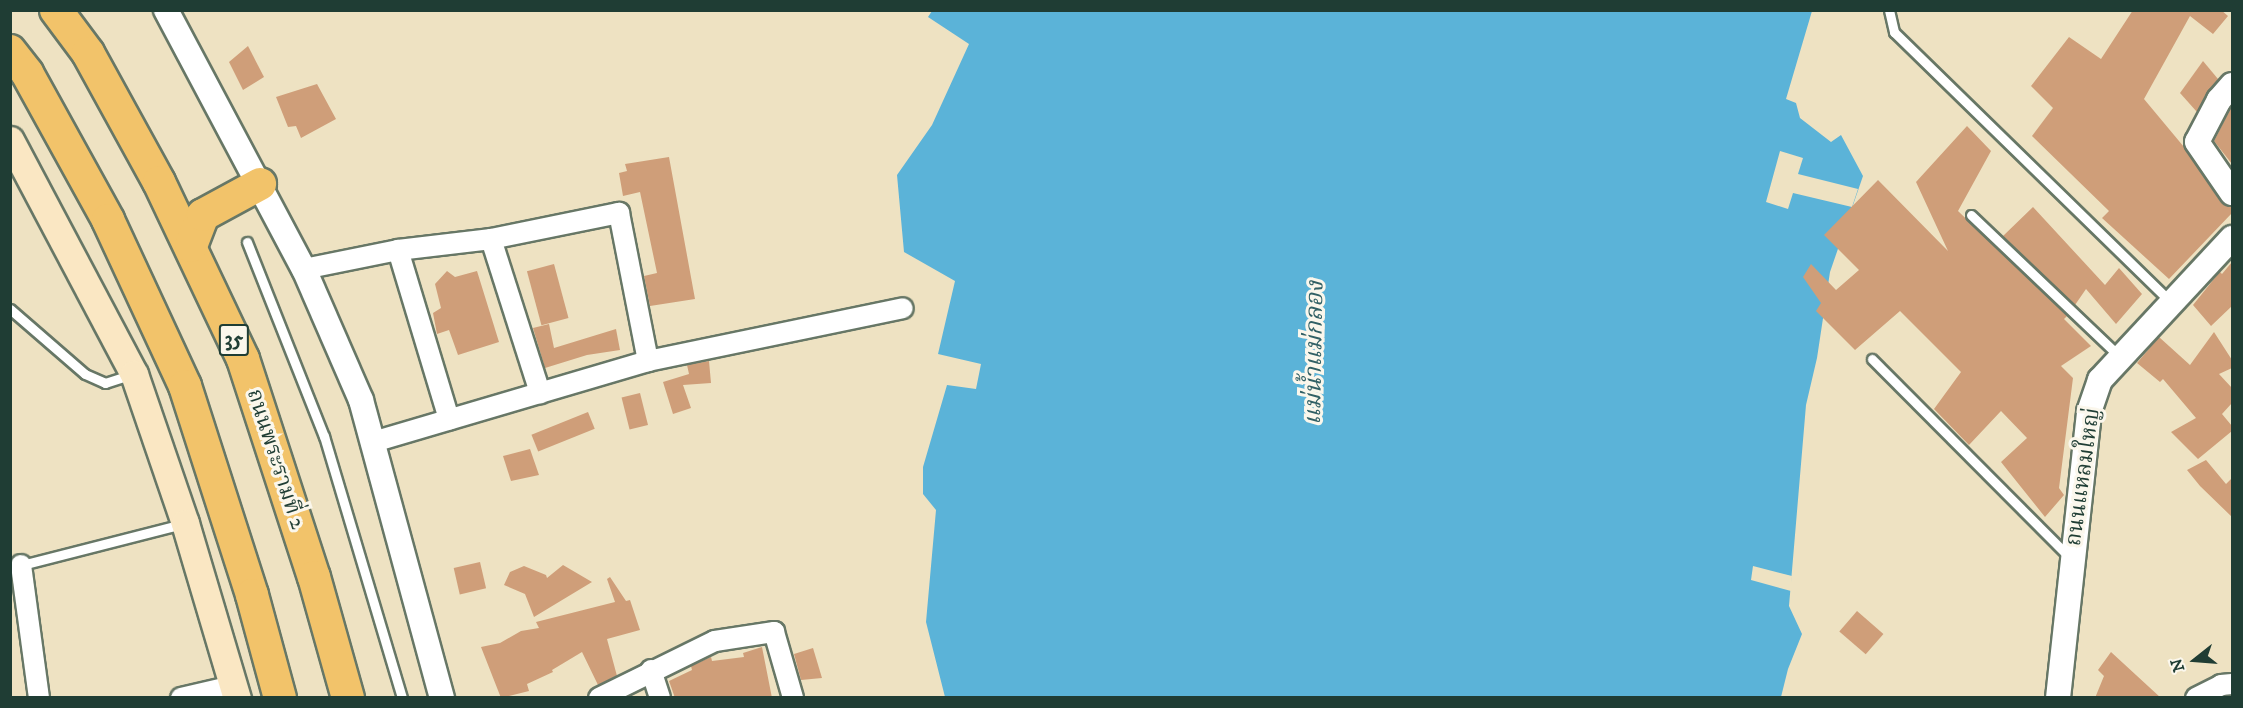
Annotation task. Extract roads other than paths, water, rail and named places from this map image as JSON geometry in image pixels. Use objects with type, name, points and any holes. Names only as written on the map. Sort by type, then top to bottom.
[{"type":"highway","name":"ถนนพระรามที่ 2","points":[[56,10],[88,53],[159,182],[243,359],[314,577],[348,698]]},
{"type":"highway","points":[[10,51],[27,73],[108,220],[185,386],[252,595],[280,698]]},
{"type":"highway","points":[[191,246],[202,215],[260,184]]},
{"type":"main road","points":[[10,140],[134,374],[184,524],[235,692]]},
{"type":"street","points":[[166,10],[304,269],[361,400],[442,698]]},
{"type":"street","points":[[2232,85],[2219,100],[2197,142],[2232,193]]},
{"type":"street","points":[[304,269],[398,250],[491,239],[619,213],[648,361]]},
{"type":"street","name":"ถนนแหลมใหญ่","points":[[2058,698],[2089,412],[2100,380],[2232,238]]},
{"type":"street","points":[[491,239],[540,393]]},
{"type":"street","points":[[398,250],[449,419]]},
{"type":"street","points":[[373,442],[648,361],[903,308]]},
{"type":"street","points":[[16,567],[39,698]]},
{"type":"street","points":[[599,698],[651,670],[715,641],[774,632],[793,698]]},
{"type":"street","points":[[651,670],[660,698]]},
{"type":"street","points":[[2196,698],[2221,685],[2232,684]]},
{"type":"street","points":[[181,698],[235,692]]},
{"type":"lane","points":[[1889,10],[1893,32],[2172,303]]},
{"type":"lane","points":[[1971,215],[2121,357]]},
{"type":"lane","points":[[247,242],[324,436],[402,698]]},
{"type":"lane","points":[[10,309],[85,374],[105,383],[134,374]]},
{"type":"lane","points":[[1872,359],[2072,560]]},
{"type":"lane","points":[[16,567],[184,524]]},
{"type":"water","name":"แม่น้ำแม่กลอง","points":[[932,11],[1812,11],[1786,99],[1796,103],[1800,118],[1831,142],[1841,135],[1863,176],[1830,272],[1817,358],[1806,405],[1789,606],[1802,634],[1788,669],[1781,697],[945,697],[926,622],[936,510],[923,494],[923,467],[947,385],[976,389],[981,364],[938,354],[955,281],[904,252],[897,175],[932,125],[969,44],[928,17]]}]
